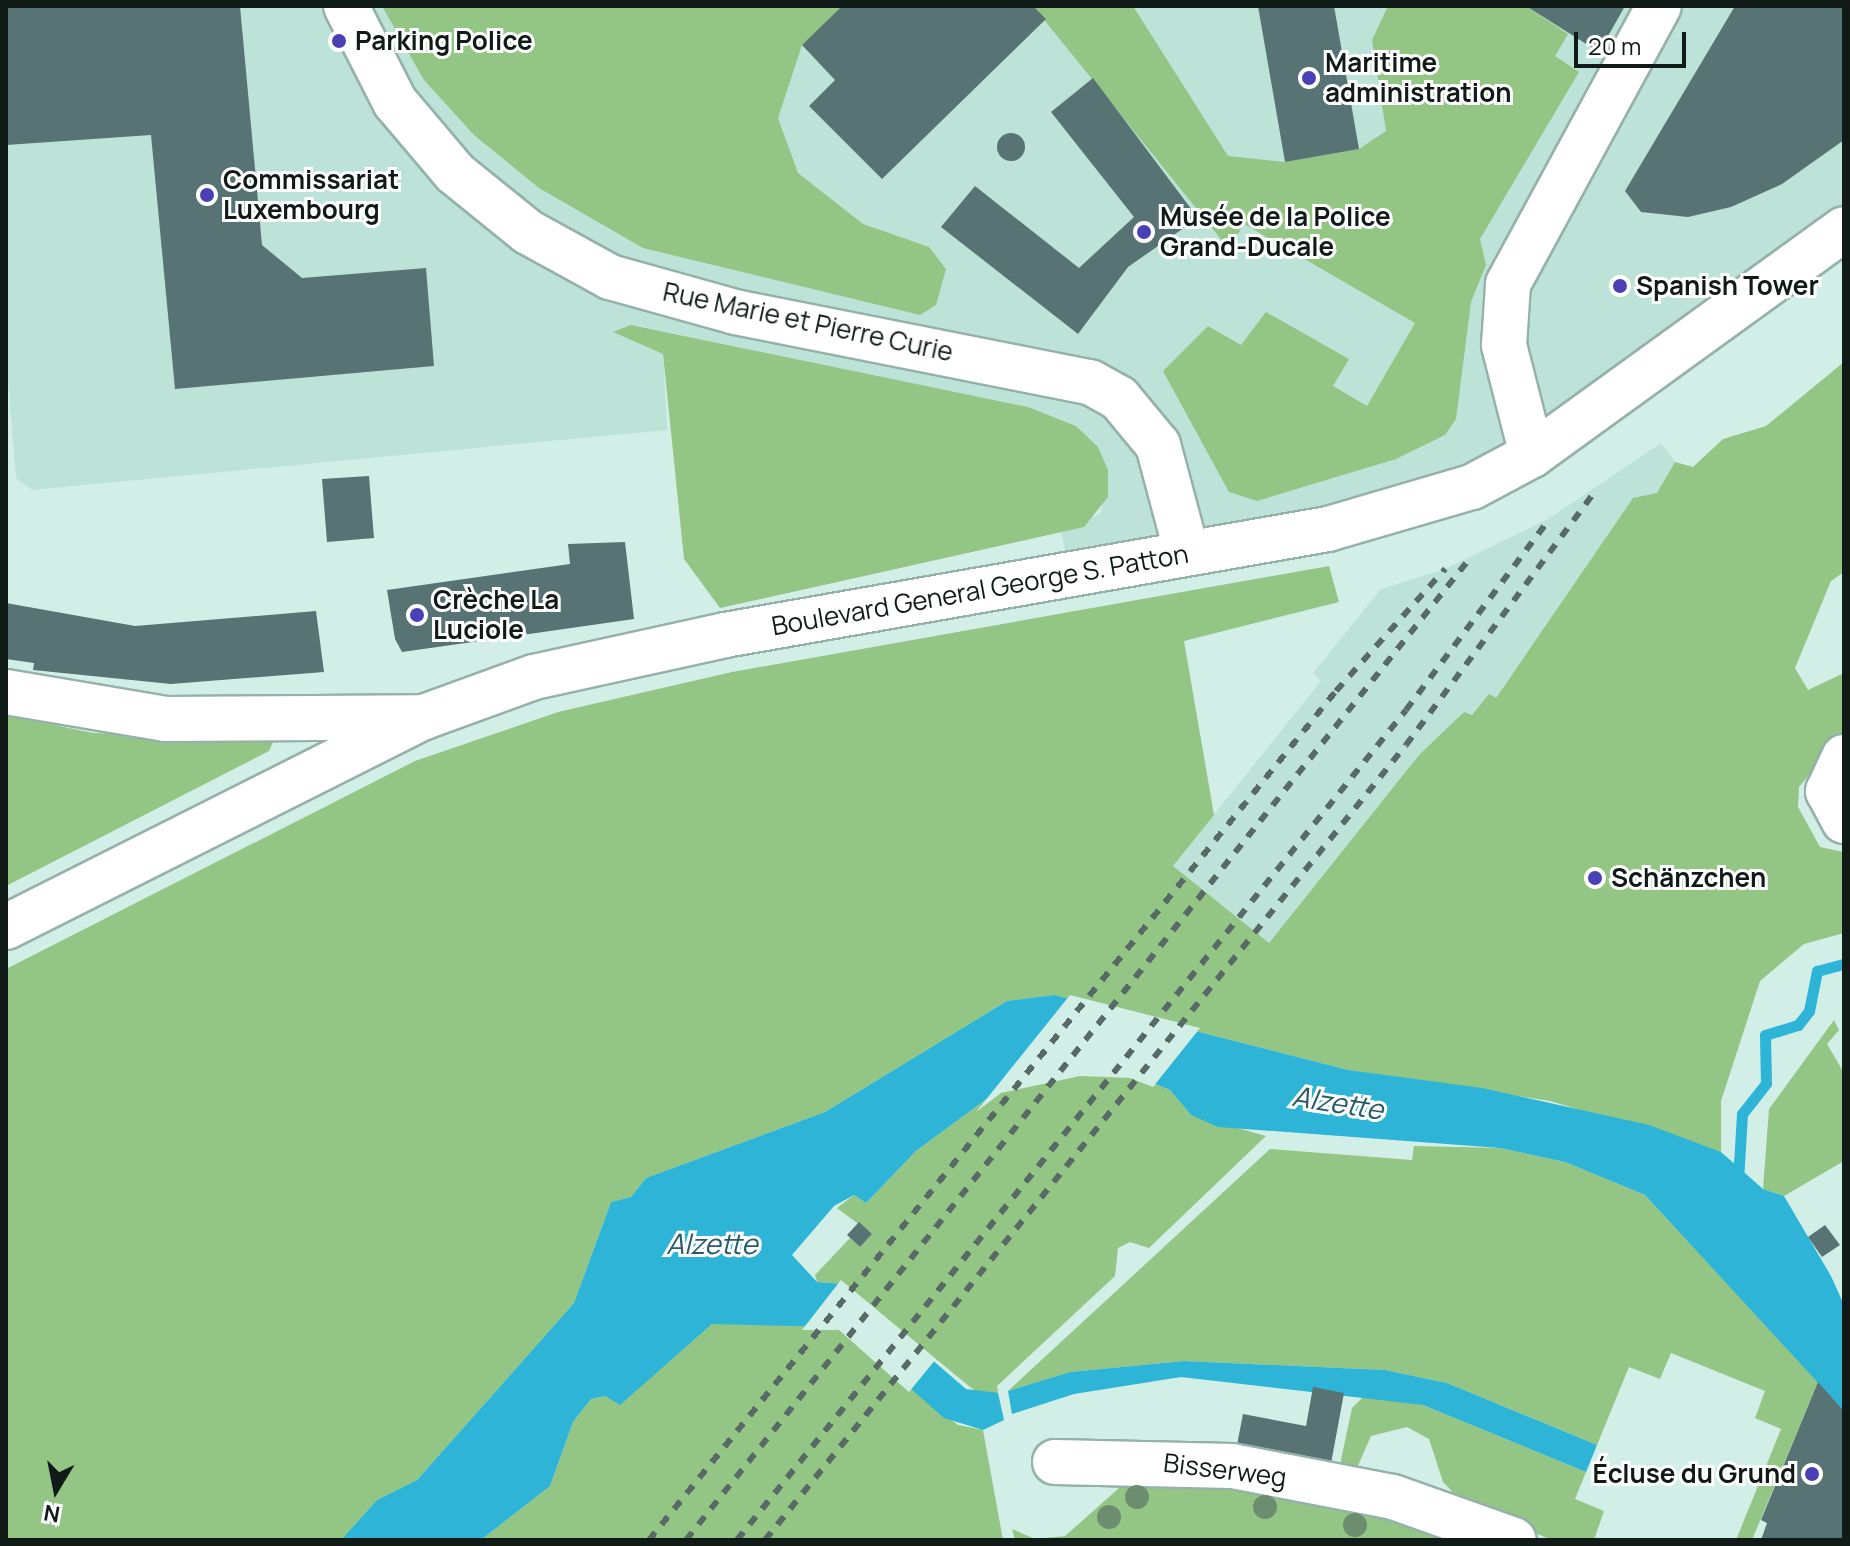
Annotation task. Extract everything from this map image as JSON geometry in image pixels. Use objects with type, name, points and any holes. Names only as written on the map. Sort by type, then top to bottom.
[{"type":"main road","name":"Rue Marie et Pierre Curie","points":[[346,6],[395,102],[455,173],[528,232],[610,277],[735,312],[1090,382],[1119,398],[1158,445],[1187,553]]},
{"type":"main road","points":[[1532,455],[1504,345],[1508,284],[1659,6]]},
{"type":"main road","name":"Boulevard General George S. Patton","points":[[6,927],[424,717],[534,677],[725,635],[1187,553],[1408,510],[1532,455],[1844,229]]},
{"type":"main road","name":"Boulevard General George S. Patton","points":[[6,692],[166,719],[424,717]]},
{"type":"main road","points":[[1844,757],[1828,791],[1844,821]]},
{"type":"main road","name":"Bisserweg","points":[[1055,1462],[1232,1466],[1396,1479],[1514,1540]]},
{"type":"shaded area","points":[[6,6],[1844,6],[1844,229],[1532,455],[1070,572],[1061,532],[1101,513],[1108,470],[1028,407],[632,325],[614,332],[663,354],[667,430],[32,490],[16,478],[6,356]]},
{"type":"shaded area","points":[[1661,443],[1675,462],[1657,493],[1633,498],[1495,699],[1419,755],[1269,943],[633,1540],[1321,681],[1313,673],[1381,589],[1445,569],[1550,518]]},
{"type":"green space","points":[[382,6],[842,6],[802,45],[778,118],[798,173],[863,224],[929,247],[946,269],[936,305],[920,315],[643,248],[539,188],[474,135],[424,80]]},
{"type":"green space","points":[[1033,6],[1133,6],[1228,156],[1285,162],[1359,149],[1386,131],[1372,40],[1388,6],[1526,6],[1568,34],[1555,56],[1579,72],[1480,239],[1486,265],[1471,302],[1456,419],[1445,435],[1396,459],[1257,501],[1229,492],[1163,371],[1208,326],[1241,345],[1266,312],[1349,359],[1333,386],[1367,406],[1415,323],[1244,224],[1229,249]]},
{"type":"green space","points":[[631,325],[1028,407],[1076,426],[1098,447],[1108,470],[1108,497],[1084,527],[720,608],[684,559],[663,354],[613,332]]},
{"type":"green space","points":[[1844,362],[1844,572],[1831,581],[1795,668],[1808,690],[1844,673],[1844,732],[1799,787],[1798,807],[1820,847],[1844,852],[1844,933],[1804,944],[1760,981],[1721,1101],[1721,1152],[1550,1101],[1348,1070],[1054,995],[1007,1001],[825,1112],[646,1178],[631,1197],[611,1202],[574,1303],[417,1480],[377,1500],[341,1540],[6,1540],[6,969],[415,761],[558,712],[732,672],[1329,566],[1339,602],[1184,641],[1214,815],[1173,866],[1269,943],[1419,755],[1464,712],[1472,715],[1489,694],[1496,698],[1633,498],[1657,493],[1675,462],[1693,467],[1723,439],[1766,426]]},
{"type":"green space","points":[[6,715],[93,733],[274,740],[269,751],[6,886]]},
{"type":"green space","points":[[1834,1020],[1839,1030],[1827,1044],[1844,1073],[1844,1161],[1784,1196],[1763,1189],[1769,1109]]},
{"type":"green space","points":[[1080,1072],[1130,1074],[1170,1090],[1191,1115],[1266,1136],[1149,1248],[1130,1242],[1118,1248],[1115,1276],[997,1386],[998,1393],[980,1395],[844,1284],[817,1282],[815,1275],[850,1238],[860,1247],[872,1234],[837,1208],[854,1195],[866,1203],[916,1151],[1000,1089]]},
{"type":"green space","points":[[1414,1146],[1500,1148],[1565,1162],[1645,1195],[1818,1382],[1752,1540],[1736,1540],[1781,1429],[1755,1418],[1765,1391],[1671,1353],[1660,1379],[1629,1367],[1597,1445],[1447,1383],[1385,1370],[1184,1361],[1070,1372],[1008,1391],[1270,1149],[1412,1160]]},
{"type":"green space","points":[[823,1321],[841,1327],[958,1425],[983,1430],[1003,1540],[481,1540],[550,1486],[573,1422],[591,1399],[605,1396],[620,1404],[712,1324]]},
{"type":"green space","points":[[1366,1394],[1423,1405],[1586,1472],[1575,1499],[1604,1511],[1594,1540],[1552,1540],[1464,1504],[1443,1482],[1429,1439],[1407,1427],[1371,1436],[1353,1477],[1338,1474],[1352,1408]]},
{"type":"green space","points":[[1127,1481],[1230,1482],[1390,1512],[1470,1540],[1015,1540],[1012,1529],[1035,1539],[1065,1536]]},
{"type":"water","name":"Alzette","points":[[1054,995],[1348,1070],[1482,1088],[1649,1125],[1721,1152],[1763,1189],[1784,1196],[1831,1276],[1844,1305],[1844,1411],[1645,1195],[1565,1162],[1500,1148],[1218,1127],[1191,1115],[1170,1090],[1131,1074],[1080,1072],[1000,1089],[916,1151],[866,1203],[854,1195],[834,1206],[792,1255],[817,1282],[844,1284],[966,1389],[998,1393],[1004,1420],[983,1430],[944,1418],[841,1327],[712,1324],[620,1405],[605,1396],[591,1399],[573,1422],[550,1486],[481,1540],[341,1540],[377,1500],[417,1480],[574,1303],[611,1202],[631,1197],[646,1178],[825,1112],[1007,1001]]},
{"type":"water","points":[[1184,1361],[1385,1370],[1447,1383],[1597,1445],[1586,1472],[1423,1405],[1181,1377],[1074,1394],[1012,1414],[1008,1391],[1070,1372]]},
{"type":"pier","points":[[1070,995],[1200,1028],[1153,1087],[1130,1078],[1080,1076],[1001,1093],[976,1112]]},
{"type":"pier","points":[[841,1280],[936,1359],[909,1392],[839,1330],[802,1330]]},
{"type":"building","name":"Commissariat Luxembourg","points":[[6,6],[240,6],[262,245],[302,278],[426,268],[434,366],[175,389],[151,135],[6,145]]},
{"type":"building","points":[[842,6],[1033,6],[1046,19],[882,179],[809,106],[835,80],[802,45]]},
{"type":"building","name":"Maritime administration","points":[[1258,6],[1334,6],[1359,149],[1285,162]]},
{"type":"building","points":[[1526,6],[1625,6],[1599,52]]},
{"type":"building","points":[[1735,6],[1844,6],[1844,140],[1782,184],[1731,207],[1688,217],[1641,212],[1625,191]]},
{"type":"building","points":[[1093,78],[1198,218],[1128,267],[1078,334],[941,227],[975,186],[1079,268],[1134,217],[1051,112]]},
{"type":"building","points":[[1011,133],[1021,137],[1025,147],[1021,157],[1011,161],[1001,157],[997,147],[1001,137]]},
{"type":"building","name":"Spanish Tower","points":[[1621,280],[1628,287],[1621,294],[1614,287]]},
{"type":"building","points":[[369,476],[374,538],[327,542],[322,479]]},
{"type":"building","points":[[625,542],[634,619],[402,652],[395,639],[387,590],[570,564],[568,544]]},
{"type":"building","points":[[6,603],[135,626],[316,611],[324,672],[171,684],[33,670],[34,663],[6,659]]},
{"type":"building","name":"Schänzchen","points":[[1591,869],[1599,869],[1604,878],[1602,885],[1591,887],[1586,882],[1586,874]]},
{"type":"building","points":[[859,1222],[872,1234],[860,1247],[847,1235]]},
{"type":"building","points":[[1825,1225],[1840,1245],[1822,1257],[1808,1237]]},
{"type":"building","name":"Écluse du Grund","points":[[1818,1382],[1844,1411],[1844,1533],[1841,1540],[1761,1540],[1767,1523],[1761,1520]]},
{"type":"building","points":[[1313,1387],[1344,1393],[1330,1469],[1236,1450],[1243,1414],[1306,1426]]},
{"type":"waterway","points":[[1738,1181],[1742,1114],[1766,1083],[1765,1035],[1798,1025],[1809,1011],[1817,971],[1844,964]]},
{"type":"railway","points":[[765,1540],[1406,745],[1597,489]]},
{"type":"railway","points":[[737,1540],[1406,710],[1550,518]]},
{"type":"railway","points":[[686,1540],[1471,557]]},
{"type":"railway","points":[[649,1540],[1336,691],[1445,569]]},
{"type":"place","name":"Parking Police","points":[[339,41]]},
{"type":"place","name":"Maritime administration","points":[[1309,78]]},
{"type":"place","name":"Commissariat Luxembourg","points":[[207,195]]},
{"type":"place","name":"Musée de la Police Grand-Ducale","points":[[1144,232]]},
{"type":"place","name":"Spanish Tower","points":[[1620,286]]},
{"type":"place","name":"Crèche La Luciole","points":[[417,615]]},
{"type":"place","name":"Schänzchen","points":[[1595,878]]},
{"type":"place","name":"Écluse du Grund","points":[[1812,1474]]}]
